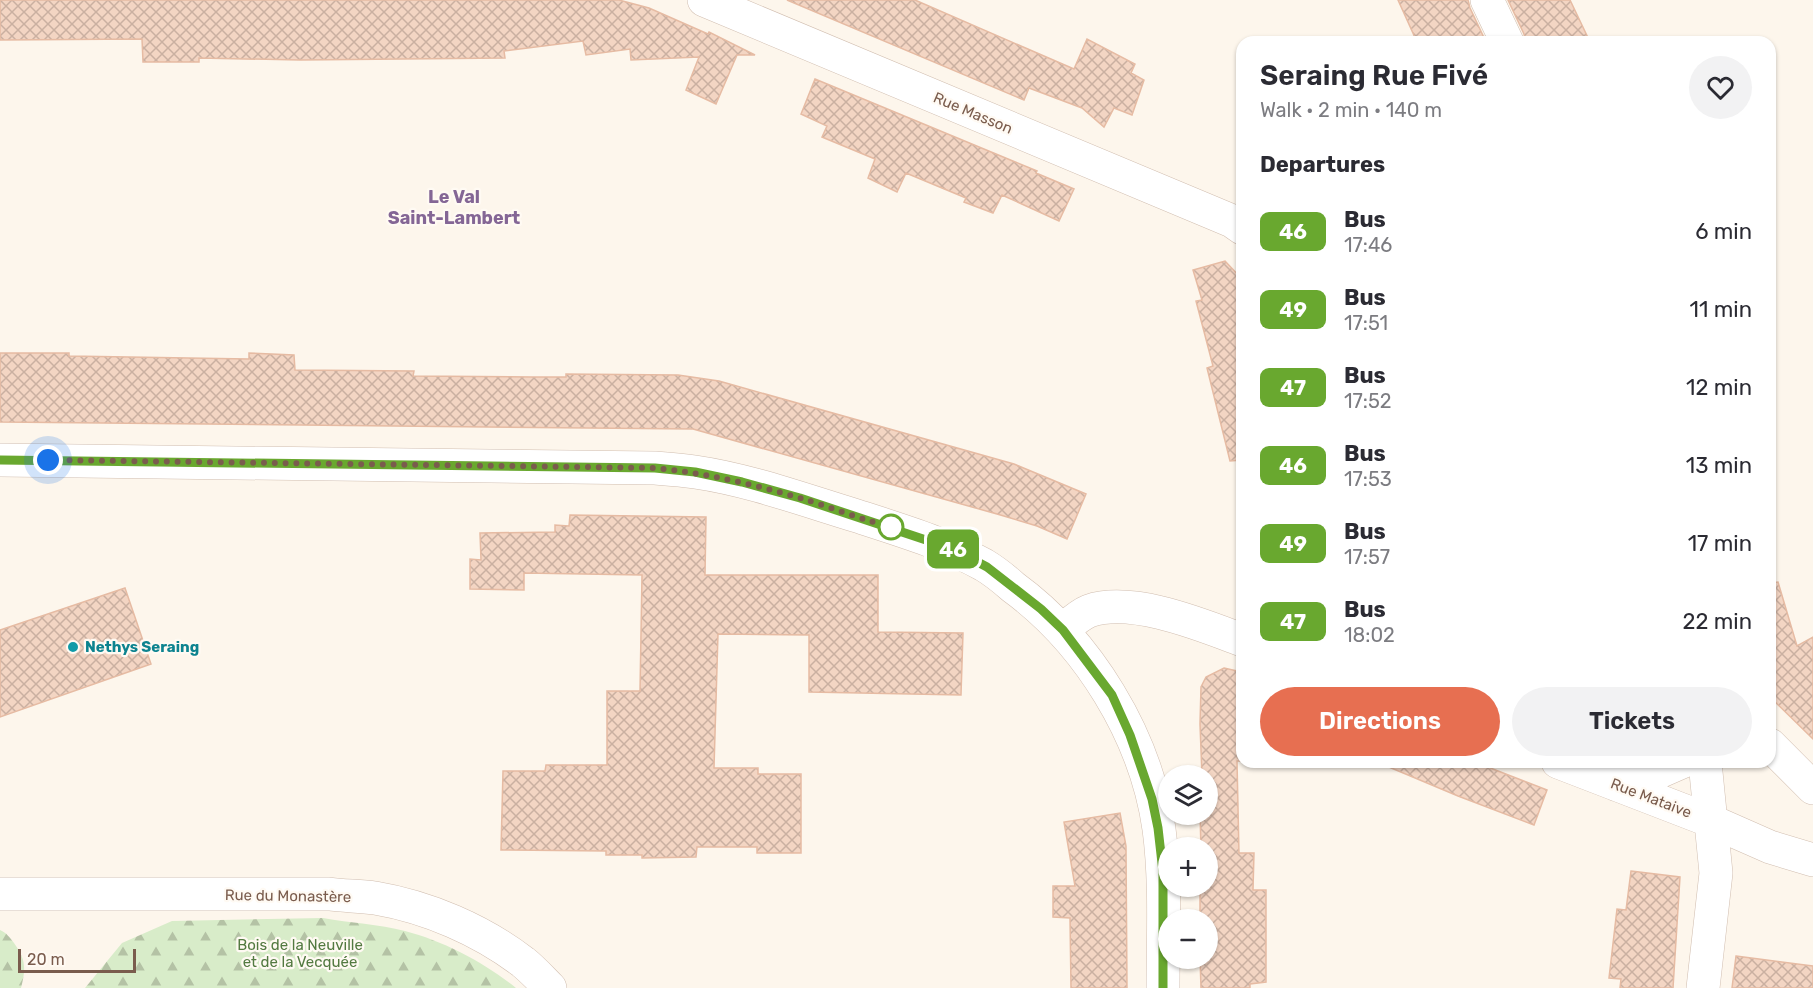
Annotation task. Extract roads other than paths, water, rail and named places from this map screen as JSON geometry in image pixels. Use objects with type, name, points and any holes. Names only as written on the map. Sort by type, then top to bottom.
[{"type":"street","name":"Rue Masson","points":[[704,0],[1236,225]]},
{"type":"street","points":[[1487,0],[1504,36]]},
{"type":"street","points":[[0,460],[655,468],[695,472],[800,498],[953,549],[987,567],[1041,609],[1063,630],[1112,695],[1130,735],[1152,799],[1158,828],[1163,872],[1163,988]]},
{"type":"street","points":[[1063,630],[1081,615],[1090,611],[1119,608],[1152,611],[1236,638]]},
{"type":"street","points":[[1776,751],[1813,788]]},
{"type":"street","name":"Rue Mataive","points":[[1573,768],[1712,821],[1770,847],[1813,860]]},
{"type":"street","points":[[1617,785],[1650,776],[1668,768]]},
{"type":"street","points":[[1703,988],[1716,873],[1706,768]]},
{"type":"street","name":"Rue du Monastère","points":[[0,894],[329,894],[373,898],[402,904],[469,929],[498,944],[525,963],[550,988]]},
{"type":"place","name":"Nethys Seraing","points":[[73,647]]},
{"type":"district","name":"Le Val Saint-Lambert","points":[[454,207]]},
{"type":"park label","name":"Bois de la Neuville et de la Vecquée","points":[[300,954]]}]
